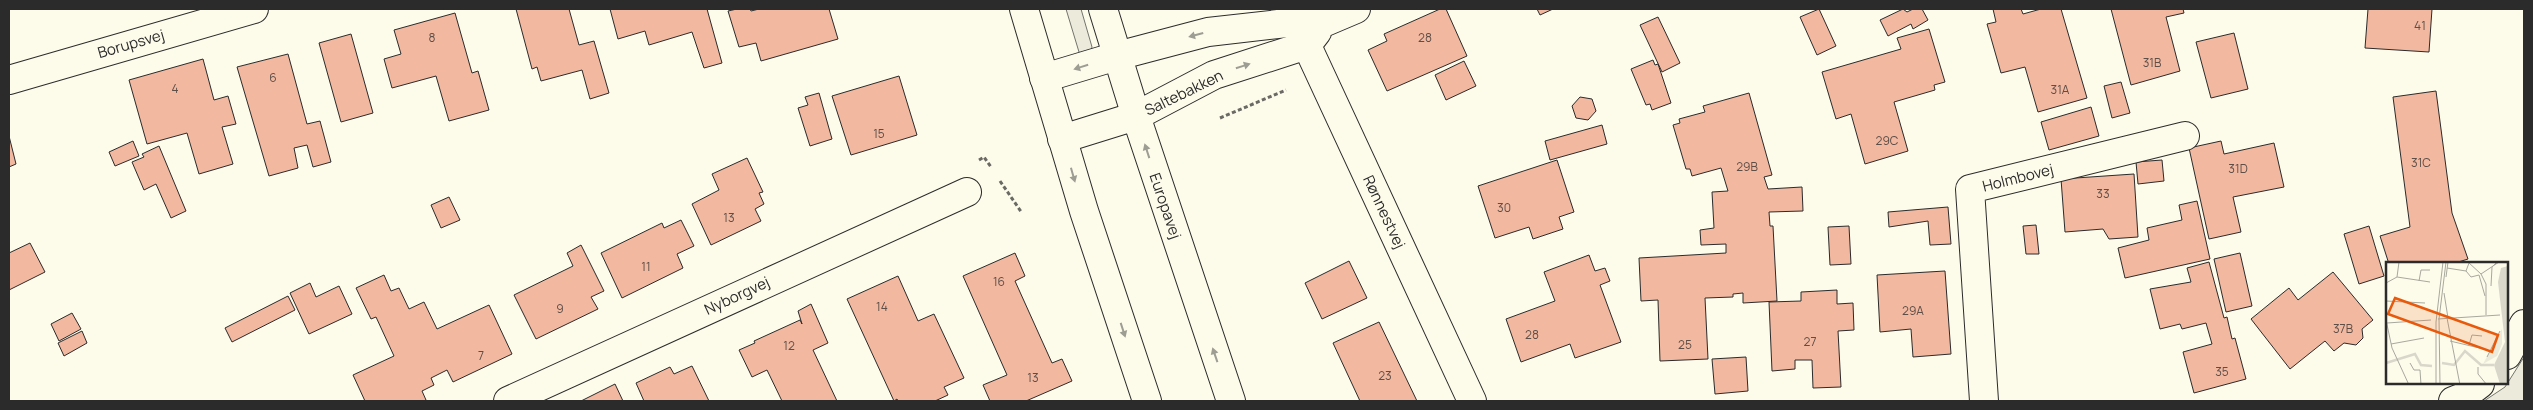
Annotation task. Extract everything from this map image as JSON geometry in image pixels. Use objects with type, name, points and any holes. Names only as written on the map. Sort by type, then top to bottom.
[{"type":"street","name":"Borupsvej","points":[[9,80],[254,9]]},
{"type":"street","points":[[1024,9],[1084,211],[1147,401]]},
{"type":"street","name":"Europavej","points":[[1103,9],[1136,116],[1231,401]]},
{"type":"street","name":"Saltebakken","points":[[1062,139],[1136,116],[1214,75],[1356,9]]},
{"type":"street","name":"Saltebakken","points":[[1044,78],[1208,32],[1301,34]]},
{"type":"street","name":"Rønnestvej","points":[[1301,34],[1472,401]]},
{"type":"street","name":"Holmbovej","points":[[1984,401],[1970,190],[2185,136]]},
{"type":"street","name":"Nyborgvej","points":[[508,401],[967,192]]},
{"type":"street","points":[[2508,353],[2524,324]]},
{"type":"street","points":[[2453,401],[2463,397],[2479,385]]},
{"type":"path","points":[[1220,118],[1320,74]]},
{"type":"shaded area","points":[[1066,9],[1081,9],[1092,47],[1090,54],[1084,56],[1079,52]]},
{"type":"shaded area","points":[[2524,357],[2524,401],[2484,401],[2508,385]]},
{"type":"building","points":[[516,9],[569,9],[579,45],[594,41],[609,93],[590,99],[582,70],[541,81],[537,67],[532,69]]},
{"type":"building","points":[[610,9],[707,9],[722,63],[704,68],[692,32],[649,45],[645,31],[618,39]]},
{"type":"building","points":[[750,9],[751,11],[759,9],[829,9],[838,39],[761,61],[756,43],[739,47],[728,11]]},
{"type":"building","points":[[1440,9],[1446,9],[1467,56],[1387,91],[1368,50],[1387,41],[1384,34]]},
{"type":"building","points":[[1537,9],[1553,9],[1540,15]]},
{"type":"building","points":[[1819,9],[1836,46],[1817,55],[1800,17]]},
{"type":"building","points":[[1903,9],[1907,12],[1913,9],[1922,9],[1928,20],[1913,29],[1911,24],[1888,36],[1880,20]]},
{"type":"building","points":[[1993,9],[2021,9],[2023,14],[2041,9],[2061,9],[2087,98],[2038,112],[2025,67],[2001,73],[1987,24],[1996,22]]},
{"type":"building","points":[[2111,9],[2183,9],[2184,13],[2166,17],[2180,71],[2131,85]]},
{"type":"building","points":[[2368,9],[2432,9],[2429,52],[2365,48]]},
{"type":"building","points":[[455,13],[472,73],[478,71],[489,110],[449,121],[436,76],[392,88],[384,59],[401,54],[394,30]]},
{"type":"building","points":[[1658,17],[1680,63],[1662,72],[1640,25]]},
{"type":"building","points":[[1929,29],[1945,82],[1934,85],[1935,90],[1894,102],[1908,151],[1865,164],[1851,114],[1836,119],[1822,72],[1901,49],[1897,38]]},
{"type":"building","points":[[2234,33],[2248,89],[2211,98],[2196,42]]},
{"type":"building","points":[[351,34],[373,113],[341,122],[319,43]]},
{"type":"building","points":[[288,54],[307,124],[320,121],[331,162],[313,167],[307,145],[294,148],[298,168],[269,176],[237,67]]},
{"type":"building","points":[[203,59],[214,100],[228,96],[236,124],[222,127],[233,164],[199,174],[187,133],[147,144],[129,80]]},
{"type":"building","points":[[1653,60],[1655,65],[1658,64],[1671,103],[1652,110],[1650,104],[1646,105],[1631,69]]},
{"type":"building","points":[[1464,61],[1476,86],[1446,100],[1435,75]]},
{"type":"building","points":[[899,76],[917,135],[851,155],[832,96]]},
{"type":"building","points":[[2121,82],[2130,113],[2112,118],[2104,86]]},
{"type":"building","points":[[2436,91],[2452,213],[2468,259],[2458,262],[2388,262],[2380,236],[2410,227],[2393,97]]},
{"type":"building","points":[[819,93],[832,139],[810,146],[798,108],[808,105],[805,97]]},
{"type":"building","points":[[1749,93],[1772,175],[1764,177],[1768,189],[1802,187],[1803,211],[1769,212],[1770,226],[1773,226],[1777,301],[1743,303],[1743,293],[1733,294],[1733,297],[1705,298],[1708,359],[1660,361],[1658,300],[1641,301],[1639,258],[1726,253],[1726,244],[1701,245],[1700,230],[1714,228],[1712,192],[1728,191],[1721,168],[1692,176],[1690,169],[1686,169],[1673,125],[1680,123],[1679,119],[1705,112],[1703,106]]},
{"type":"building","points":[[1580,97],[1592,99],[1596,111],[1588,120],[1576,118],[1572,106]]},
{"type":"building","points":[[2091,107],[2099,136],[2049,150],[2041,122]]},
{"type":"building","points":[[1602,125],[1607,144],[1550,160],[1545,141]]},
{"type":"building","points":[[9,136],[16,164],[9,167]]},
{"type":"building","points":[[133,141],[139,156],[115,166],[109,152]]},
{"type":"building","points":[[2221,141],[2224,154],[2274,143],[2284,187],[2233,197],[2241,232],[2209,239],[2189,148]]},
{"type":"building","points":[[159,146],[186,211],[171,218],[156,184],[144,190],[132,162],[144,157],[142,154]]},
{"type":"building","points":[[747,158],[763,192],[759,193],[764,204],[755,209],[761,221],[711,245],[692,204],[719,190],[712,174]]},
{"type":"building","points":[[1557,160],[1574,212],[1559,217],[1563,229],[1533,239],[1529,227],[1495,238],[1478,186]]},
{"type":"building","points":[[2162,160],[2164,181],[2138,184],[2136,162]]},
{"type":"building","points":[[2134,174],[2138,237],[2109,239],[2103,229],[2065,232],[2061,179]]},
{"type":"building","points":[[449,197],[460,220],[441,228],[431,205]]},
{"type":"building","points":[[2197,201],[2210,259],[2125,278],[2118,248],[2149,240],[2147,228],[2182,220],[2179,205]]},
{"type":"building","points":[[1948,207],[1951,244],[1930,245],[1928,221],[1889,227],[1888,212]]},
{"type":"building","points":[[681,220],[694,246],[677,254],[683,268],[622,298],[601,253],[662,223],[664,228]]},
{"type":"building","points":[[2036,225],[2039,254],[2026,254],[2023,226]]},
{"type":"building","points":[[1849,226],[1851,264],[1830,265],[1828,227]]},
{"type":"building","points":[[2369,226],[2384,276],[2359,284],[2344,234]]},
{"type":"building","points":[[30,243],[45,272],[9,290],[9,253]]},
{"type":"building","points":[[581,245],[604,291],[591,297],[598,309],[536,339],[514,295],[573,266],[567,253]]},
{"type":"building","points":[[1015,253],[1025,276],[1015,281],[1052,363],[1062,359],[1072,381],[1026,401],[990,401],[983,385],[1007,375],[963,276]]},
{"type":"building","points":[[2240,253],[2252,306],[2226,312],[2214,259]]},
{"type":"building","points":[[1589,255],[1595,271],[1605,268],[1610,281],[1600,285],[1621,342],[1575,358],[1570,344],[1521,362],[1506,319],[1555,301],[1544,272]]},
{"type":"building","points":[[1349,261],[1367,298],[1322,319],[1305,283]]},
{"type":"building","points":[[2209,262],[2224,318],[2227,317],[2232,339],[2235,338],[2246,379],[2194,393],[2183,352],[2212,344],[2206,323],[2182,329],[2180,324],[2160,329],[2150,289],[2191,282],[2187,268]]},
{"type":"building","points":[[1945,271],[1951,354],[1913,357],[1911,329],[1880,332],[1877,275]]},
{"type":"building","points":[[2333,272],[2373,320],[2362,329],[2363,338],[2356,345],[2344,343],[2334,351],[2325,341],[2290,369],[2251,319],[2289,288],[2298,300]]},
{"type":"building","points":[[384,275],[391,291],[399,288],[409,309],[424,302],[437,329],[489,305],[512,354],[453,382],[447,370],[431,378],[434,385],[422,391],[426,400],[423,401],[365,401],[353,375],[394,356],[376,317],[371,319],[356,288]]},
{"type":"building","points":[[898,276],[918,321],[934,314],[964,378],[944,387],[948,395],[935,401],[898,401],[897,399],[894,401],[847,299]]},
{"type":"building","points":[[310,283],[316,297],[339,286],[352,314],[309,334],[290,293]]},
{"type":"building","points":[[1837,290],[1837,304],[1853,303],[1854,330],[1838,331],[1841,387],[1813,388],[1812,360],[1795,360],[1795,369],[1772,371],[1769,302],[1801,301],[1801,292]]},
{"type":"building","points":[[288,296],[295,310],[232,342],[225,328]]},
{"type":"building","points":[[811,304],[828,343],[813,350],[837,401],[782,401],[767,370],[752,377],[739,350],[800,320],[802,324],[798,311]]},
{"type":"building","points":[[72,313],[81,329],[59,341],[51,324]]},
{"type":"building","points":[[1379,322],[1417,401],[1360,401],[1333,343]]},
{"type":"building","points":[[82,331],[87,343],[64,356],[58,343]]},
{"type":"building","points":[[1746,357],[1748,391],[1715,394],[1712,359]]},
{"type":"building","points":[[692,366],[709,401],[644,401],[636,383],[670,367],[674,374]]},
{"type":"building","points":[[615,384],[623,401],[581,401]]}]
